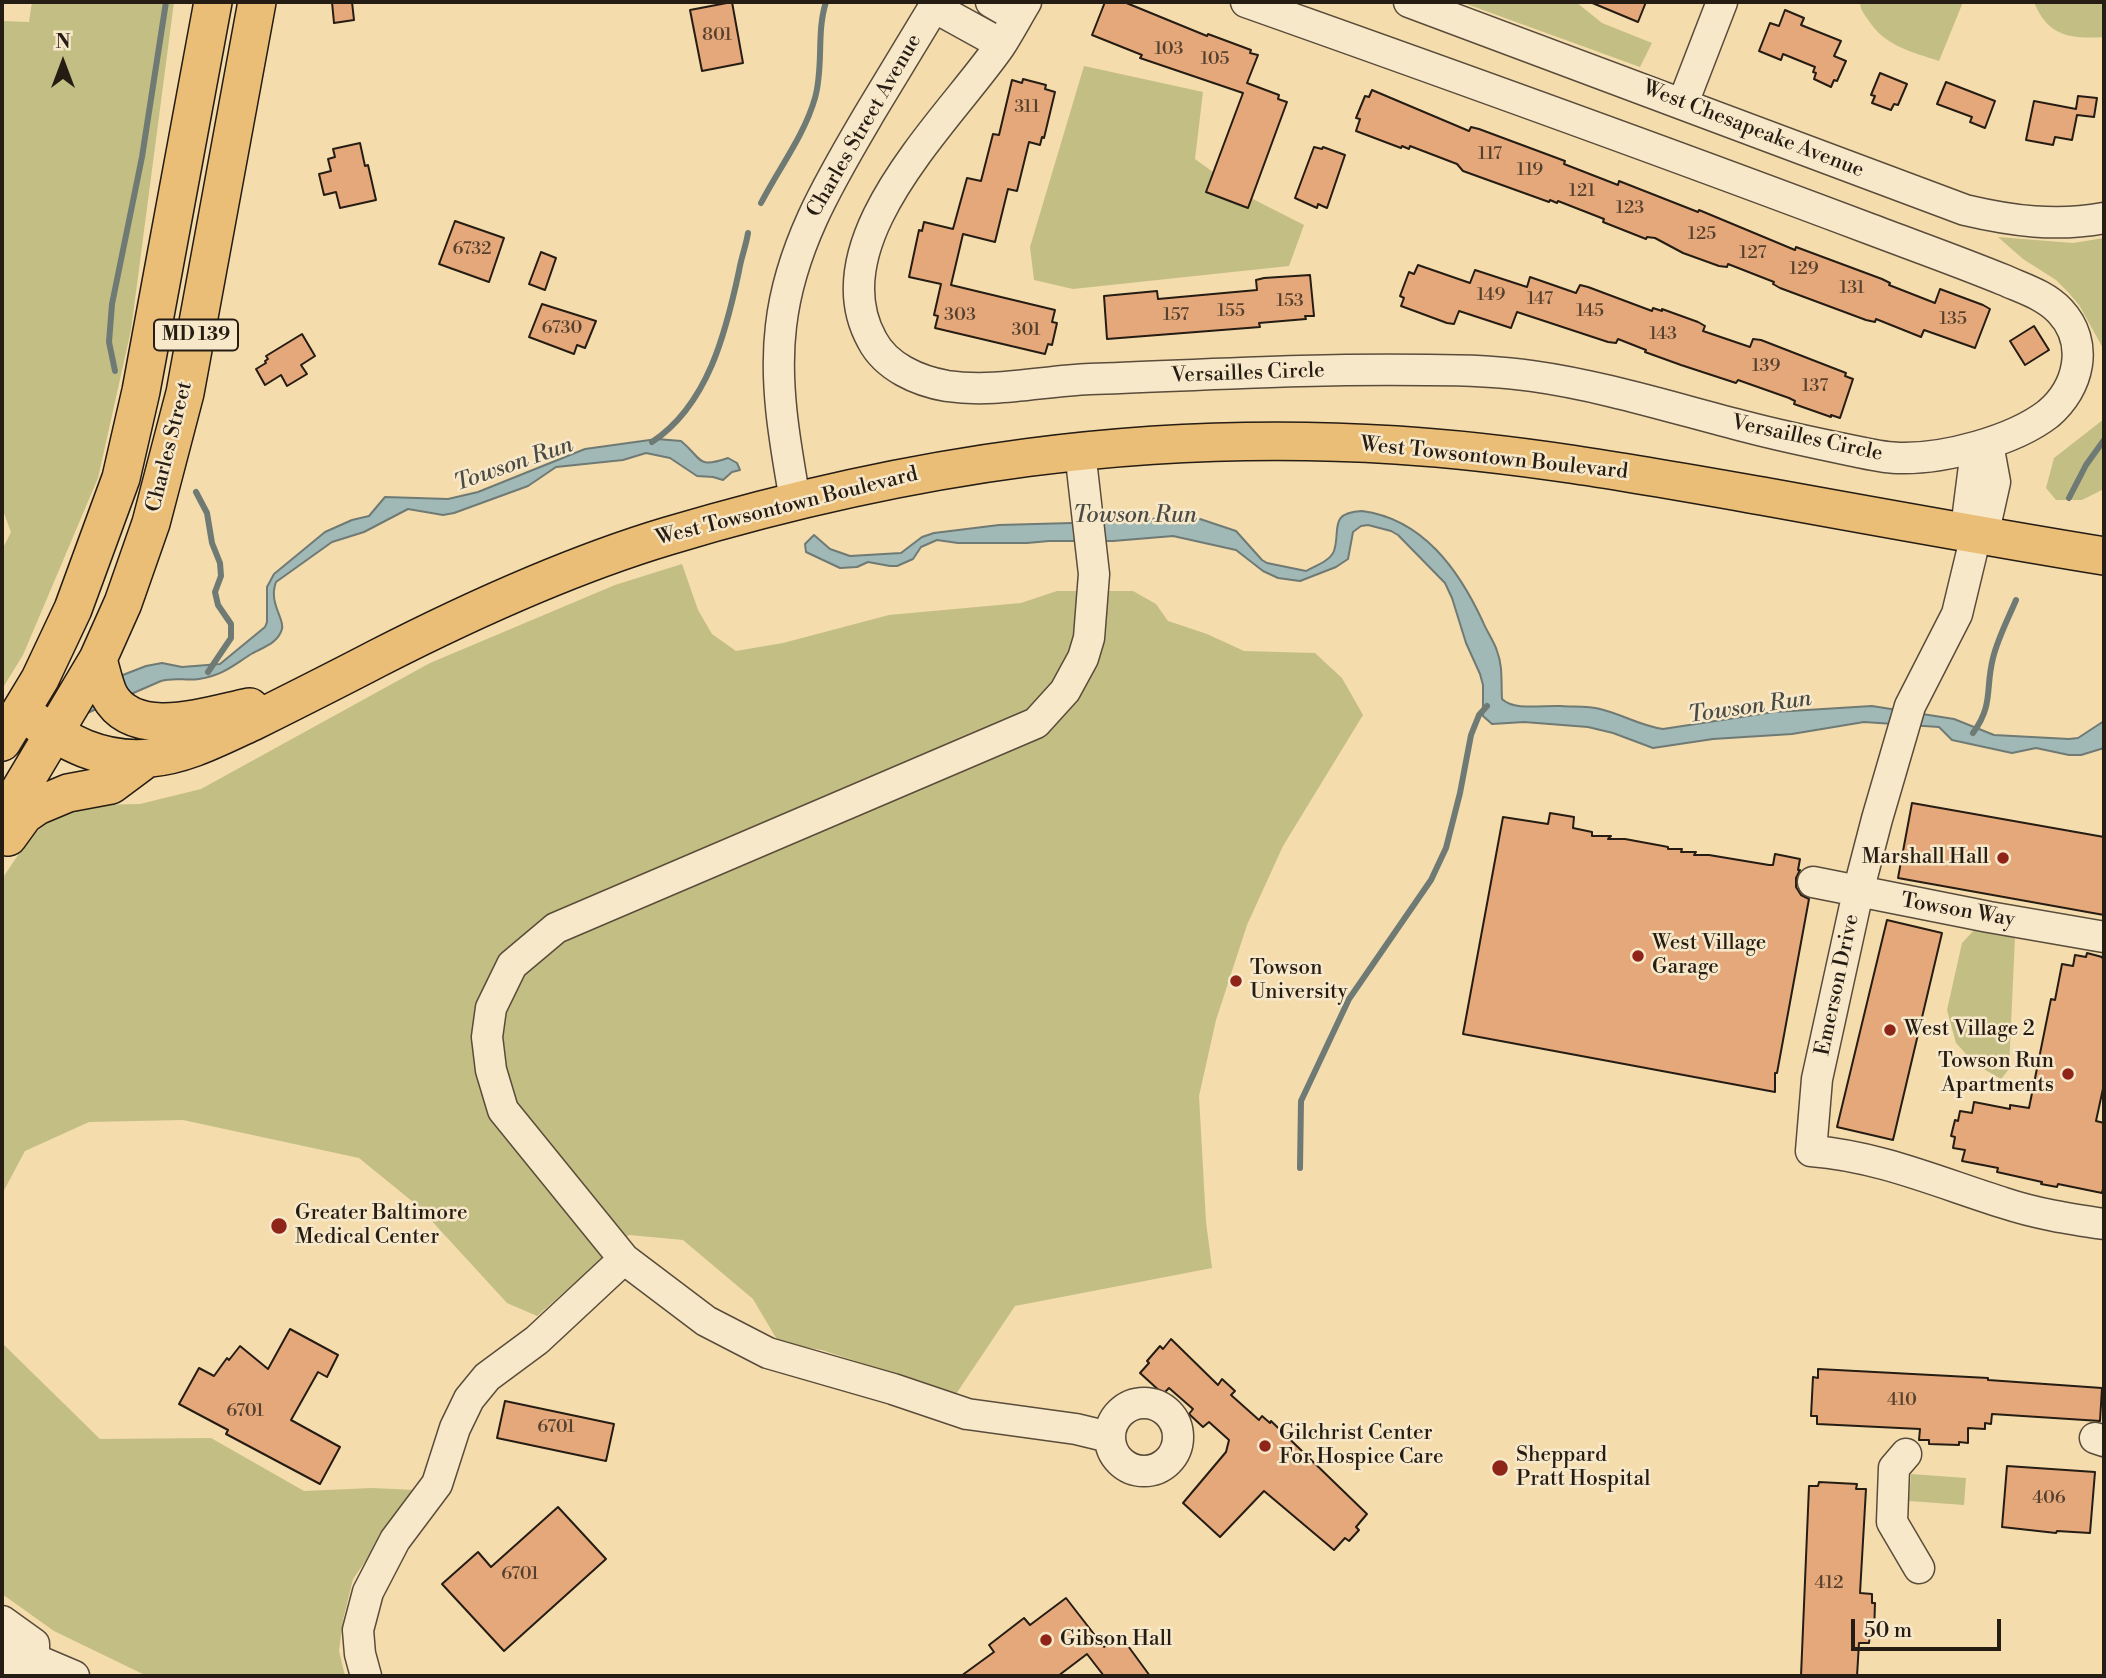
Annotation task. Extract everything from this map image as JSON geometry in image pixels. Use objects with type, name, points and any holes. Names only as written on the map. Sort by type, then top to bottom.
[{"type":"main road","name":"Charles Street","points":[[11,727],[40,679],[73,609],[121,478],[141,391],[213,2]]},
{"type":"main road","name":"Charles Street","points":[[2,820],[98,659],[138,564],[173,445],[185,393],[257,2]]},
{"type":"main road","name":"West Towsontown Boulevard","points":[[11,727],[55,733],[86,751],[116,758],[146,759],[167,755],[204,744],[309,695],[455,620],[641,544],[795,500],[917,473],[974,464],[1155,445],[1264,442],[1397,445],[1476,452],[1647,476],[2104,556]]},
{"type":"main road","points":[[98,659],[109,695],[120,710],[133,718],[149,722],[175,722],[309,695]]},
{"type":"main road","points":[[2,842],[24,815],[37,806],[68,793],[111,785],[146,759]]},
{"type":"street","name":"Versailles Circle","points":[[991,2],[1022,9],[1001,44],[898,179],[873,225],[860,270],[859,295],[871,340],[886,359],[909,375],[943,385],[991,388],[1079,380],[1394,369],[1483,371],[1538,377],[1588,387],[1784,436],[1900,458],[1979,446],[2049,412],[2071,387],[2078,371],[2079,356],[2071,327],[2061,312],[2043,297],[1977,269],[1659,149],[1246,2]]},
{"type":"street","name":"West Chesapeake Avenue","points":[[1409,2],[1965,210],[2032,222],[2060,224],[2104,218]]},
{"type":"street","points":[[1682,103],[1722,2]]},
{"type":"street","points":[[935,4],[1001,44]]},
{"type":"street","name":"Charles Street Avenue","points":[[795,500],[786,450],[779,360],[780,326],[793,267],[804,235],[834,173],[935,4]]},
{"type":"street","points":[[1976,535],[1987,518],[1995,482],[1979,446]]},
{"type":"street","points":[[1080,452],[1094,575],[1089,638],[1083,658],[1065,691],[1036,723],[556,928],[512,965],[491,1008],[487,1037],[491,1070],[503,1110],[624,1259],[706,1321],[768,1353],[894,1389],[967,1414],[1076,1429],[1109,1437]]},
{"type":"street","name":"Emerson Drive","points":[[1976,535],[1956,614],[1910,706],[1858,892],[1817,1079],[1811,1152],[1836,1153],[1876,1161],[2033,1211],[2104,1224]]},
{"type":"street","name":"Towson Way","points":[[1813,882],[2104,937]]},
{"type":"street","points":[[366,1676],[360,1654],[358,1630],[368,1592],[395,1540],[437,1484],[455,1428],[469,1399],[487,1377],[537,1340],[624,1259]]},
{"type":"street","points":[[1906,1454],[1894,1468],[1892,1521],[1919,1568]]},
{"type":"street","points":[[2,1621],[34,1644],[34,1659]]},
{"type":"street","points":[[2,1655],[21,1667],[34,1659]]},
{"type":"street","points":[[34,1659],[74,1676]]},
{"type":"shaded area","points":[[32,2],[174,2],[131,330],[98,478],[23,655],[2,689],[2,550],[11,532],[2,508],[2,21],[29,22]]},
{"type":"shaded area","points":[[1461,2],[1576,2],[1602,23],[1652,43],[1640,67]]},
{"type":"shaded area","points":[[1860,2],[1963,2],[1939,61],[1900,47],[1883,37],[1864,14]]},
{"type":"shaded area","points":[[2034,2],[2104,2],[2104,37],[2071,36],[2054,29],[2046,23]]},
{"type":"shaded area","points":[[1084,66],[1203,92],[1195,159],[1243,194],[1304,225],[1289,266],[1073,289],[1034,280],[1030,247]]},
{"type":"shaded area","points":[[1998,237],[2073,243],[2104,238],[2104,350],[2079,305],[2068,292]]},
{"type":"shaded area","points":[[2104,419],[2104,489],[2082,500],[2056,500],[2046,488],[2054,458]]},
{"type":"shaded area","points":[[682,564],[698,610],[712,634],[736,651],[783,643],[889,615],[1021,603],[1057,591],[1133,591],[1156,604],[1168,621],[1207,634],[1244,651],[1315,653],[1342,678],[1363,715],[1283,846],[1247,925],[1216,1020],[1199,1096],[1206,1222],[1212,1268],[1015,1306],[956,1394],[822,1350],[779,1343],[753,1299],[683,1240],[629,1235],[537,1316],[507,1303],[418,1206],[359,1158],[183,1120],[89,1122],[25,1151],[2,1194],[2,879],[30,837],[51,820],[69,811],[93,805],[140,804],[201,789],[430,663],[615,585]]},
{"type":"shaded area","points":[[1978,926],[2015,937],[2009,1069],[2001,1079],[1975,1064],[1956,1043],[1947,1010],[1962,943]]},
{"type":"shaded area","points":[[2,1343],[100,1439],[211,1438],[304,1491],[372,1488],[415,1490],[353,1579],[339,1651],[345,1676],[147,1676],[54,1631],[2,1594]]},
{"type":"shaded area","points":[[1911,1474],[1966,1478],[1964,1505],[1909,1501]]},
{"type":"water","name":"Towson Run","points":[[657,439],[681,441],[705,462],[728,458],[737,463],[740,470],[732,472],[723,480],[697,476],[670,458],[646,453],[623,460],[556,467],[528,486],[454,513],[443,515],[408,509],[364,532],[332,542],[276,582],[274,597],[282,625],[280,634],[270,644],[228,669],[199,679],[161,681],[2,750],[2,722],[146,666],[162,663],[182,667],[220,664],[265,627],[267,587],[274,574],[325,532],[369,516],[385,497],[448,499],[478,492],[585,449]]},
{"type":"water","name":"Towson Run","points":[[1362,511],[1403,524],[1421,536],[1450,566],[1463,584],[1496,647],[1501,669],[1502,699],[1507,703],[1529,707],[1595,708],[1663,729],[1774,712],[1872,706],[1954,719],[1994,735],[2078,738],[2104,721],[2104,748],[2081,755],[2036,748],[2012,753],[1952,740],[1939,727],[1864,722],[1792,734],[1713,739],[1653,748],[1588,727],[1524,722],[1492,724],[1483,716],[1483,685],[1480,674],[1445,583],[1398,535],[1368,525],[1353,532],[1348,559],[1336,567],[1300,581],[1278,578],[1263,571],[1236,550],[1173,536],[1113,541],[1027,543],[958,543],[937,540],[921,547],[913,559],[897,566],[868,562],[857,567],[840,568],[806,552],[805,544],[814,535],[830,549],[850,556],[901,553],[922,537],[934,533],[999,525],[1109,522],[1191,516],[1236,531],[1267,563],[1306,571],[1332,555],[1340,519],[1351,512]]},
{"type":"building","points":[[332,2],[352,2],[354,20],[334,23]]},
{"type":"building","points":[[732,2],[743,63],[702,71],[690,10]]},
{"type":"building","points":[[1105,2],[1124,2],[1258,55],[1247,83],[1279,95],[1278,99],[1287,102],[1248,208],[1206,192],[1243,93],[1140,58],[1142,55],[1092,35]]},
{"type":"building","points":[[1590,2],[1646,2],[1638,22]]},
{"type":"building","points":[[1785,10],[1804,18],[1801,25],[1841,41],[1834,56],[1846,61],[1837,81],[1834,80],[1831,87],[1814,79],[1815,67],[1783,54],[1781,60],[1759,51],[1770,23],[1779,26]]},
{"type":"building","points":[[1880,73],[1907,84],[1898,105],[1894,104],[1891,110],[1872,103],[1875,96],[1871,95]]},
{"type":"building","points":[[1023,79],[1046,85],[1045,89],[1055,92],[1044,138],[1042,137],[1040,145],[1029,142],[1017,191],[1008,189],[995,242],[963,234],[951,285],[1055,310],[1052,322],[1057,323],[1052,345],[1048,344],[1045,354],[935,328],[938,316],[934,315],[941,284],[909,277],[919,230],[922,231],[924,222],[953,229],[967,178],[981,181],[993,134],[999,135],[1012,80],[1022,83]]},
{"type":"building","points":[[1946,82],[1995,101],[1985,128],[1970,122],[1972,117],[1937,104]]},
{"type":"building","points":[[1372,90],[1469,131],[1471,127],[1479,129],[1565,161],[1564,164],[1618,185],[1619,181],[1698,212],[1699,210],[1795,250],[1796,247],[1882,279],[1890,283],[1889,285],[1935,303],[1940,289],[1983,305],[1990,309],[1975,348],[1924,330],[1921,337],[1876,319],[1875,322],[1866,320],[1780,288],[1773,284],[1774,282],[1728,264],[1727,267],[1719,266],[1683,253],[1655,238],[1646,239],[1558,201],[1549,202],[1463,171],[1457,164],[1410,146],[1409,149],[1402,146],[1401,148],[1356,131],[1360,119],[1356,118],[1365,96],[1369,97]]},
{"type":"building","points":[[2078,96],[2097,98],[2094,117],[2077,115],[2072,140],[2055,137],[2053,145],[2026,140],[2034,101],[2076,109]]},
{"type":"building","points":[[360,143],[376,200],[340,208],[336,192],[324,195],[319,174],[331,171],[328,159],[335,157],[333,149]]},
{"type":"building","points":[[1314,147],[1323,147],[1345,155],[1327,208],[1318,204],[1317,208],[1295,198]]},
{"type":"building","points":[[455,221],[504,238],[489,282],[439,264]]},
{"type":"building","points":[[541,252],[556,258],[545,290],[529,284]]},
{"type":"building","points":[[1418,265],[1470,283],[1475,270],[1527,287],[1530,277],[1576,293],[1580,285],[1588,287],[1652,311],[1653,308],[1662,309],[1698,322],[1705,326],[1703,331],[1750,347],[1753,339],[1761,340],[1846,373],[1845,376],[1853,379],[1840,418],[1831,417],[1794,404],[1795,401],[1789,398],[1738,380],[1736,383],[1681,365],[1618,339],[1616,343],[1608,342],[1517,312],[1511,328],[1459,311],[1454,324],[1447,323],[1401,306],[1404,298],[1400,296],[1409,272],[1414,274]]},
{"type":"building","points":[[1310,275],[1314,316],[1305,316],[1306,319],[1259,323],[1260,327],[1107,339],[1104,296],[1157,291],[1158,299],[1257,290],[1256,280]]},
{"type":"building","points":[[542,304],[596,321],[585,348],[577,345],[574,354],[529,337]]},
{"type":"building","points":[[2034,326],[2049,350],[2025,365],[2010,341]]},
{"type":"building","points":[[302,334],[315,356],[301,365],[307,374],[287,386],[281,375],[265,385],[256,369],[266,363],[266,356]]},
{"type":"building","name":"Marshall Hall","points":[[1912,803],[2104,837],[2104,915],[1898,878]]},
{"type":"building","name":"West Village Garage","points":[[1550,813],[1574,817],[1573,828],[1592,832],[1592,836],[1611,836],[1608,839],[1625,839],[1668,849],[1682,849],[1681,852],[1696,852],[1694,855],[1769,865],[1773,865],[1775,854],[1800,859],[1796,887],[1801,895],[1809,899],[1775,1073],[1775,1092],[1463,1034],[1503,817],[1548,824]]},
{"type":"building","name":"West Village 2","points":[[1887,920],[1942,933],[1893,1140],[1837,1127]]},
{"type":"building","name":"Towson Run Apartments","points":[[2087,953],[2102,957],[2104,961],[2104,1084],[2096,1121],[2104,1123],[2102,1193],[2058,1184],[2057,1187],[2041,1184],[2042,1182],[1997,1172],[1998,1168],[1962,1161],[1965,1150],[1953,1148],[1955,1137],[1951,1136],[1960,1111],[1972,1113],[1974,1102],[2010,1109],[2010,1105],[2029,1108],[2051,999],[2055,1000],[2062,964],[2073,966],[2075,955],[2086,957]]},
{"type":"building","points":[[290,1329],[338,1355],[327,1377],[318,1372],[291,1420],[340,1447],[320,1484],[226,1434],[228,1430],[179,1404],[199,1368],[214,1376],[240,1346],[268,1369]]},
{"type":"building","name":"Gilchrist Center For Hospice Care","points":[[1171,1339],[1218,1385],[1222,1379],[1235,1391],[1231,1395],[1259,1420],[1262,1416],[1270,1423],[1271,1421],[1367,1514],[1356,1527],[1359,1530],[1349,1541],[1345,1538],[1334,1550],[1264,1491],[1220,1537],[1183,1503],[1226,1452],[1229,1440],[1209,1422],[1203,1427],[1189,1414],[1193,1409],[1169,1388],[1163,1394],[1140,1373],[1160,1346],[1163,1349]]},
{"type":"building","points":[[1818,1369],[1988,1378],[2102,1388],[2100,1421],[1992,1414],[1991,1424],[1985,1423],[1985,1429],[1968,1428],[1968,1443],[1959,1442],[1959,1445],[1929,1444],[1929,1440],[1919,1440],[1920,1429],[1817,1424],[1817,1416],[1811,1416],[1813,1377],[1818,1378]]},
{"type":"building","points":[[505,1401],[614,1424],[606,1461],[497,1438]]},
{"type":"building","points":[[2007,1466],[2095,1472],[2090,1533],[2056,1533],[2002,1527]]},
{"type":"building","points":[[1819,1482],[1857,1484],[1856,1489],[1866,1489],[1860,1593],[1872,1594],[1872,1603],[1875,1603],[1874,1634],[1870,1634],[1869,1643],[1859,1643],[1857,1676],[1801,1676],[1809,1486],[1818,1486]]},
{"type":"building","points":[[558,1507],[606,1559],[504,1651],[442,1584],[478,1552],[491,1567]]},
{"type":"building","name":"Gibson Hall","points":[[1066,1598],[1104,1647],[1120,1635],[1150,1676],[1104,1676],[1087,1654],[1058,1676],[961,1676],[994,1652],[989,1645],[1024,1618],[1030,1625]]},
{"type":"waterway","points":[[115,371],[109,342],[112,304],[142,157],[166,2]]},
{"type":"waterway","points":[[761,203],[798,139],[815,98],[821,26],[826,2]]},
{"type":"waterway","points":[[652,442],[671,427],[687,408],[712,366],[728,318],[748,233]]},
{"type":"waterway","points":[[2069,498],[2086,465],[2104,440]]},
{"type":"waterway","points":[[196,492],[207,513],[212,543],[220,563],[221,576],[215,592],[218,605],[231,624],[231,638],[208,672]]},
{"type":"waterway","points":[[1973,733],[1984,713],[1995,651],[2016,600]]},
{"type":"waterway","points":[[1300,1168],[1301,1101],[1349,999],[1431,880],[1446,848],[1471,735],[1479,715],[1487,706]]},
{"type":"place","name":"Marshall Hall","points":[[2003,858]]},
{"type":"place","name":"West Village Garage","points":[[1638,956]]},
{"type":"place","name":"Towson University","points":[[1236,981]]},
{"type":"place","name":"West Village 2","points":[[1890,1030]]},
{"type":"place","name":"Towson Run Apartments","points":[[2068,1074]]},
{"type":"place","name":"Greater Baltimore Medical Center","points":[[279,1226]]},
{"type":"place","name":"Gilchrist Center For Hospice Care","points":[[1265,1446]]},
{"type":"place","name":"Sheppard Pratt Hospital","points":[[1500,1468]]},
{"type":"place","name":"Gibson Hall","points":[[1046,1640]]}]
